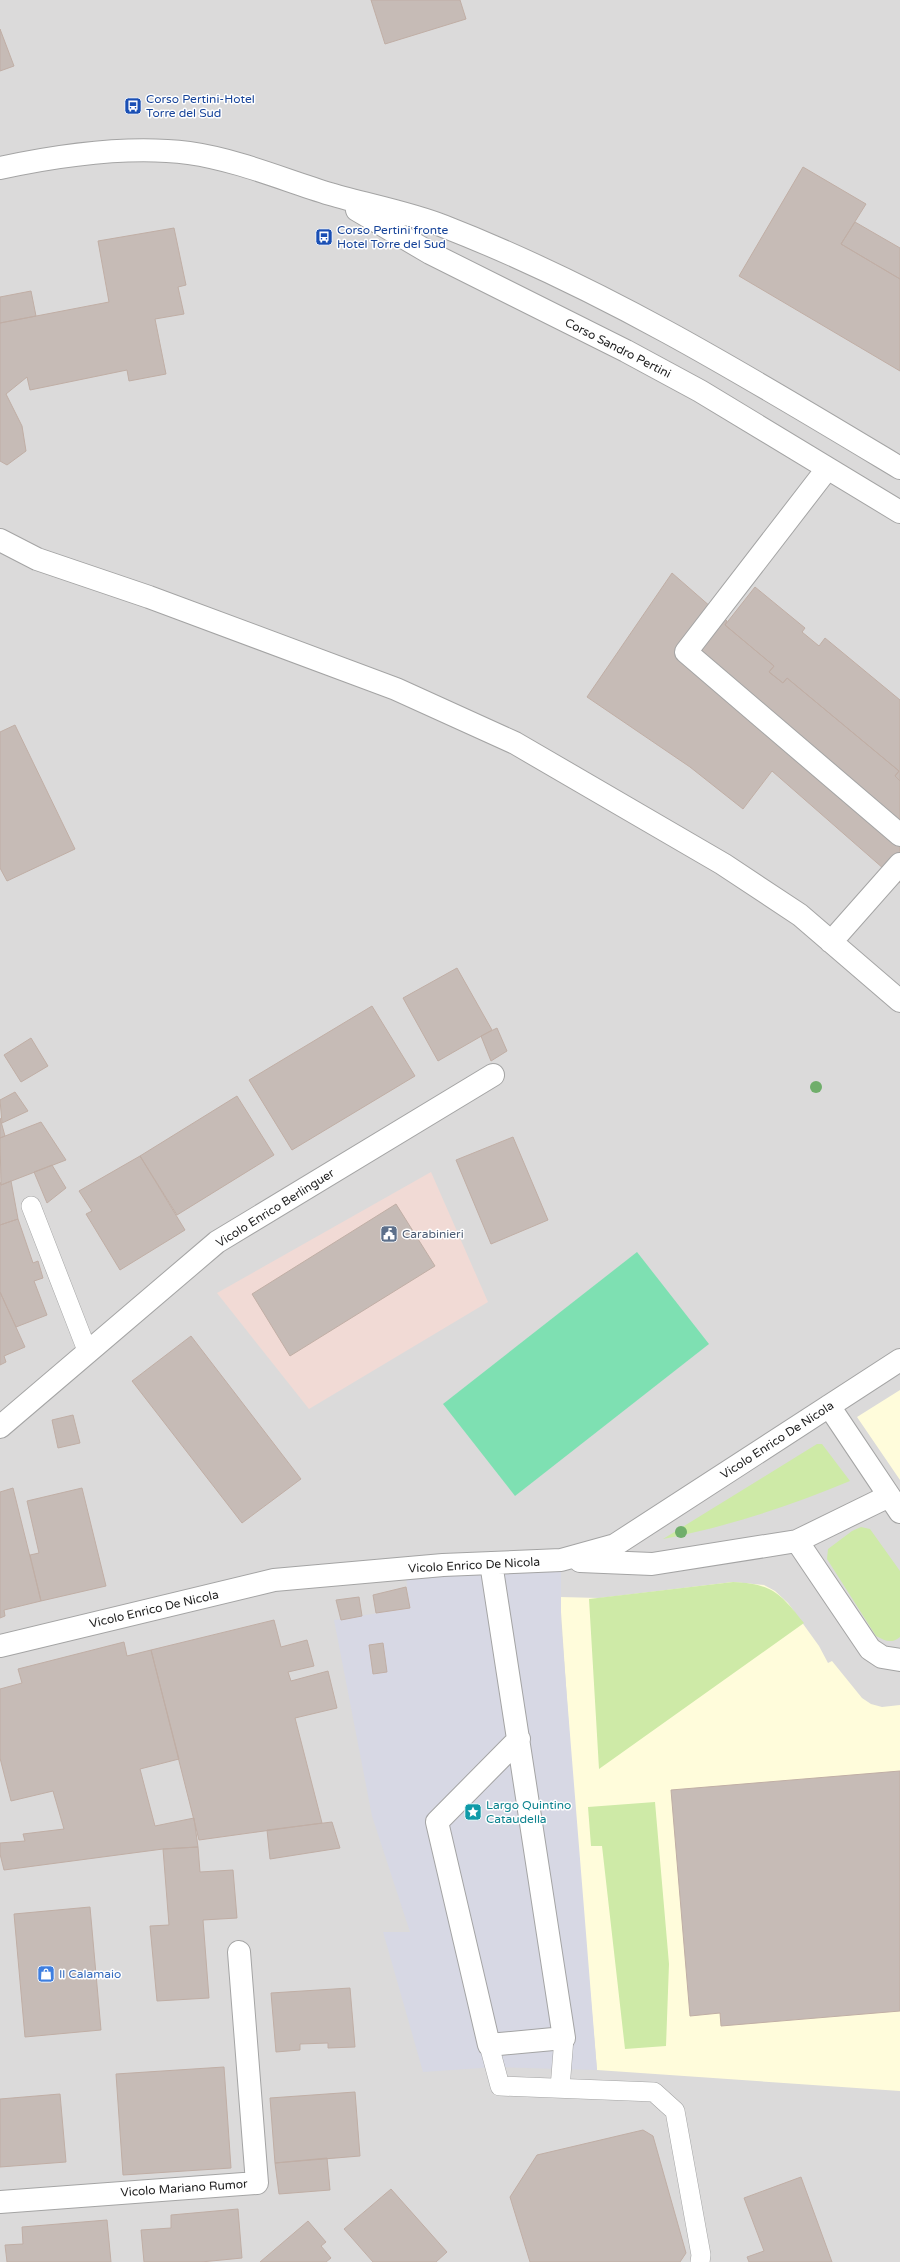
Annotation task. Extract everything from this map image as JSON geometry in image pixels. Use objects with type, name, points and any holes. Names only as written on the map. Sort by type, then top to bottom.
[{"type":"street","name":"Corso Sandro Pertini","points":[[0,168],[86,154],[140,151],[189,153],[252,168],[330,194],[440,225],[537,265],[643,318],[718,359],[900,468]]},
{"type":"street","name":"Corso Sandro Pertini","points":[[330,194],[430,253],[626,351],[700,391],[900,512]]},
{"type":"street","points":[[827,469],[686,652],[900,835]]},
{"type":"street","points":[[0,540],[38,560],[149,597],[396,689],[470,721],[514,743],[723,864],[800,915],[900,1001]]},
{"type":"street","points":[[831,942],[900,864]]},
{"type":"street","name":"Vicolo Enrico Berlinguer","points":[[0,1427],[217,1242],[493,1075]]},
{"type":"street","name":"Vicolo Enrico De Nicola","points":[[0,1646],[274,1580],[492,1563],[561,1560],[615,1545],[900,1360]]},
{"type":"street","points":[[561,1560],[652,1564],[797,1541],[894,1504],[829,1406]]},
{"type":"street","points":[[797,1541],[870,1649],[882,1657],[900,1660]]},
{"type":"street","points":[[492,1563],[519,1739],[564,2038],[489,2045],[438,1822],[519,1739]]},
{"type":"street","name":"Vicolo Mariano Rumor","points":[[0,2202],[257,2182],[239,1952]]},
{"type":"lane","points":[[32,1206],[88,1353]]},
{"type":"lane","points":[[560,2088],[564,2038]]},
{"type":"lane","points":[[489,2045],[500,2086],[654,2092],[675,2111],[701,2255],[700,2262]]},
{"type":"shaded area","points":[[0,0],[900,0],[900,2262],[0,2262]]},
{"type":"shaded area","name":"Carabinieri","points":[[431,1172],[488,1302],[309,1409],[217,1293]]},
{"type":"shaded area","points":[[900,1390],[900,1480],[857,1417]]},
{"type":"shaded area","name":"Largo Quintino Cataudella","points":[[561,1560],[561,1623],[597,2070],[495,2067],[423,2072],[383,1932],[410,1932],[372,1816],[334,1620],[410,1608],[405,1569]]},
{"type":"shaded area","points":[[733,1582],[764,1585],[775,1591],[788,1603],[819,1646],[828,1663],[832,1661],[862,1698],[871,1704],[882,1707],[900,1705],[900,2091],[597,2070],[575,1819],[560,1597],[600,1598]]},
{"type":"green space","points":[[637,1252],[709,1344],[515,1496],[443,1404]]},
{"type":"green space","points":[[817,1444],[822,1444],[850,1481],[758,1515],[712,1528],[663,1539]]},
{"type":"green space","points":[[861,1527],[870,1529],[900,1571],[900,1637],[891,1641],[876,1636],[827,1559],[828,1549],[852,1531]]},
{"type":"green space","points":[[733,1582],[758,1585],[774,1592],[782,1597],[804,1623],[599,1769],[589,1599]]},
{"type":"green space","points":[[655,1802],[669,1964],[666,2046],[625,2049],[602,1846],[591,1846],[588,1807]]},
{"type":"building","points":[[371,0],[460,0],[466,19],[385,44]]},
{"type":"building","points":[[0,29],[14,66],[0,71]]},
{"type":"building","points":[[803,167],[866,204],[841,244],[900,279],[900,371],[739,276]]},
{"type":"building","points":[[855,222],[900,248],[900,279],[841,244]]},
{"type":"building","points":[[174,228],[186,285],[178,287],[184,314],[155,319],[166,374],[129,381],[127,370],[30,390],[27,377],[6,394],[22,426],[26,451],[7,465],[0,461],[0,323],[109,302],[98,241]]},
{"type":"building","points":[[31,291],[36,316],[0,323],[0,297]]},
{"type":"building","points":[[672,573],[727,621],[725,625],[774,666],[769,672],[783,683],[787,678],[899,771],[895,776],[900,781],[900,883],[772,771],[743,809],[690,767],[587,697]]},
{"type":"building","points":[[755,587],[805,628],[802,632],[819,646],[825,638],[900,700],[900,781],[895,776],[899,771],[787,678],[783,683],[769,672],[774,666],[725,625]]},
{"type":"building","points":[[15,725],[75,849],[7,881],[0,868],[0,732]]},
{"type":"building","points":[[457,968],[492,1030],[438,1061],[403,998]]},
{"type":"building","points":[[372,1006],[415,1076],[292,1150],[249,1080]]},
{"type":"building","points":[[497,1028],[507,1051],[491,1061],[481,1036]]},
{"type":"building","points":[[31,1038],[48,1066],[21,1082],[4,1055]]},
{"type":"building","points":[[15,1092],[28,1111],[2,1123],[0,1100]]},
{"type":"building","points":[[237,1096],[274,1155],[177,1215],[140,1156]]},
{"type":"building","points":[[0,1118],[5,1136],[0,1138]]},
{"type":"building","points":[[41,1122],[66,1160],[1,1185],[0,1138]]},
{"type":"building","points":[[513,1137],[548,1220],[491,1244],[456,1160]]},
{"type":"building","points":[[140,1156],[185,1230],[120,1270],[86,1214],[92,1211],[79,1191]]},
{"type":"building","points":[[52,1165],[66,1188],[47,1203],[34,1172]]},
{"type":"building","points":[[11,1181],[18,1219],[0,1225],[0,1182],[1,1185]]},
{"type":"building","points":[[396,1204],[435,1266],[290,1356],[252,1294]]},
{"type":"building","points":[[18,1219],[33,1263],[38,1261],[43,1278],[34,1281],[47,1315],[16,1327],[0,1292],[0,1225]]},
{"type":"building","points":[[0,1292],[25,1347],[4,1356],[6,1362],[0,1365]]},
{"type":"building","points":[[191,1336],[301,1479],[242,1523],[132,1381]]},
{"type":"building","points":[[73,1415],[80,1443],[58,1448],[52,1420]]},
{"type":"building","points":[[13,1488],[41,1601],[4,1610],[5,1616],[0,1618],[0,1492]]},
{"type":"building","points":[[82,1488],[106,1586],[41,1601],[30,1555],[39,1553],[27,1501]]},
{"type":"building","points":[[406,1587],[410,1608],[376,1613],[373,1595]]},
{"type":"building","points":[[359,1597],[362,1616],[341,1620],[336,1600]]},
{"type":"building","points":[[274,1620],[281,1647],[307,1640],[314,1666],[288,1672],[291,1681],[328,1671],[337,1708],[295,1718],[322,1823],[199,1840],[151,1650]]},
{"type":"building","points":[[124,1642],[127,1656],[151,1650],[179,1759],[140,1769],[155,1826],[194,1818],[198,1847],[163,1849],[4,1870],[0,1854],[0,1843],[25,1841],[23,1834],[64,1829],[53,1791],[11,1801],[0,1758],[0,1689],[22,1683],[18,1669]]},
{"type":"building","points":[[383,1643],[387,1672],[373,1674],[369,1645]]},
{"type":"building","points":[[900,1771],[900,2011],[721,2026],[720,2013],[690,2016],[671,1790]]},
{"type":"building","points":[[332,1822],[340,1848],[270,1859],[267,1830]]},
{"type":"building","points":[[198,1847],[200,1872],[233,1870],[237,1918],[203,1920],[209,1998],[157,2001],[150,1926],[169,1925],[163,1849]]},
{"type":"building","points":[[90,1907],[101,2030],[25,2037],[14,1914]]},
{"type":"building","points":[[350,1988],[355,2047],[328,2048],[328,2043],[300,2044],[300,2050],[276,2052],[271,1993]]},
{"type":"building","points":[[224,2067],[231,2168],[123,2175],[116,2074]]},
{"type":"building","points":[[355,2092],[360,2156],[275,2163],[270,2098]]},
{"type":"building","points":[[60,2094],[66,2162],[0,2167],[0,2099]]},
{"type":"building","points":[[643,2130],[653,2136],[686,2253],[680,2262],[530,2262],[510,2197],[537,2155]]},
{"type":"building","points":[[327,2158],[330,2190],[279,2194],[275,2163]]},
{"type":"building","points":[[801,2177],[832,2262],[749,2262],[747,2257],[764,2251],[744,2198]]},
{"type":"building","points":[[391,2189],[447,2252],[436,2262],[373,2262],[344,2229]]},
{"type":"building","points":[[238,2209],[242,2258],[201,2262],[144,2262],[141,2230],[171,2228],[171,2215]]},
{"type":"building","points":[[107,2220],[111,2262],[7,2262],[5,2245],[23,2244],[22,2227]]},
{"type":"building","points":[[308,2221],[326,2242],[321,2246],[331,2258],[326,2262],[260,2262]]},
{"type":"place","name":"Corso Pertini-Hotel Torre del Sud","points":[[133,106]]},
{"type":"place","name":"Corso Pertini fronte Hotel Torre del Sud","points":[[324,237]]},
{"type":"place","name":"Carabinieri","points":[[389,1234]]},
{"type":"place","name":"Largo Quintino Cataudella","points":[[473,1812]]},
{"type":"place","name":"Il Calamaio","points":[[46,1974]]}]
